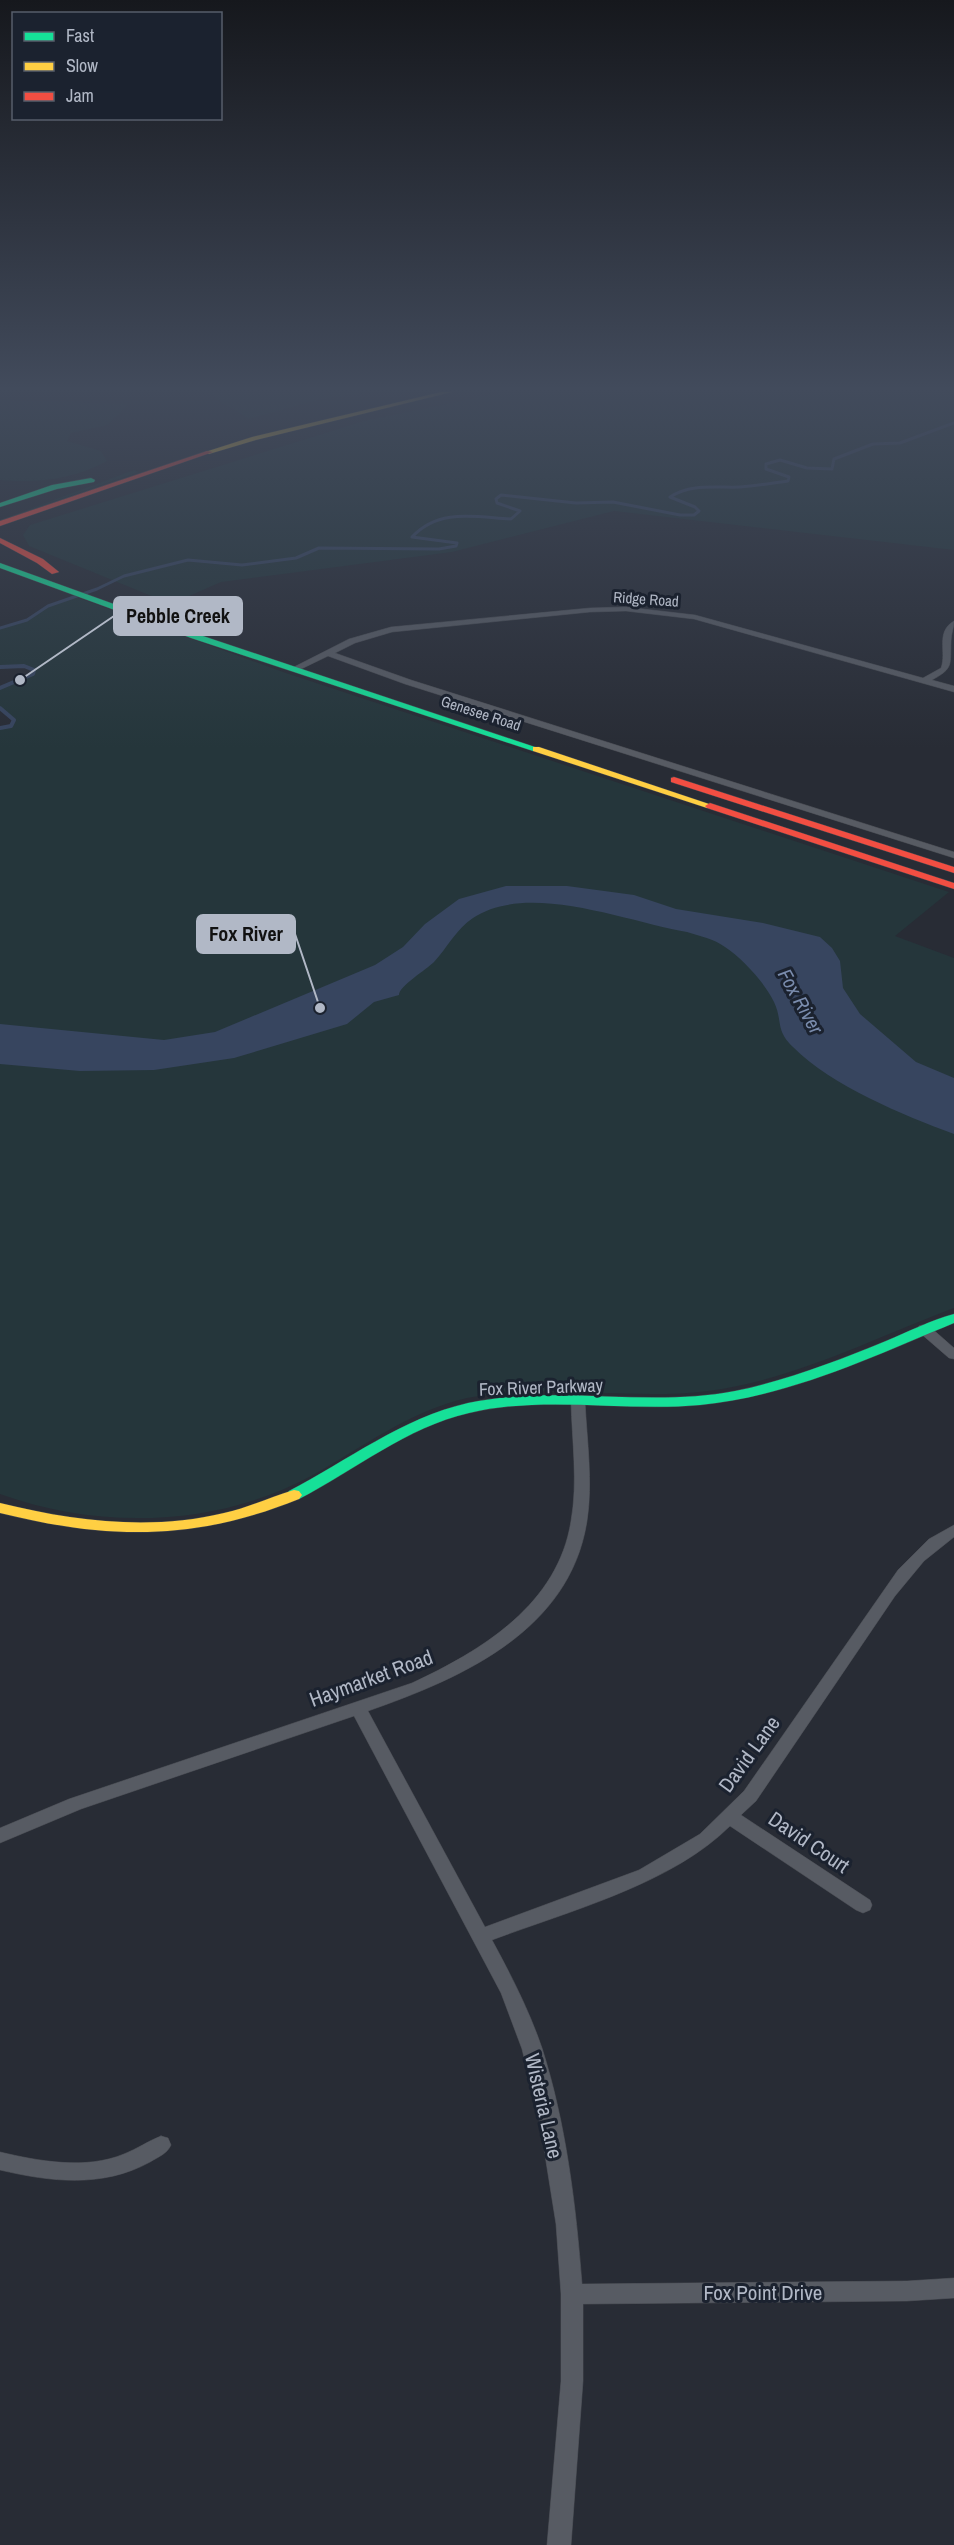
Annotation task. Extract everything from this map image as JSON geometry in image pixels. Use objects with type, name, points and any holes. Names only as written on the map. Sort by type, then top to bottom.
[{"type":"main road","points":[[0,519],[21,511]]},
{"type":"main road","points":[[0,526],[38,511]]},
{"type":"main road","points":[[0,540],[40,561],[55,572]]},
{"type":"main road","name":"Genesee Road","points":[[0,552],[178,618],[309,662],[954,870]]},
{"type":"main road","name":"Genesee Road","points":[[0,564],[294,669],[954,886]]},
{"type":"main road","name":"Fox River Parkway","points":[[0,1508],[51,1522],[99,1528],[168,1526],[202,1522],[242,1513],[295,1496],[411,1429],[438,1416],[490,1404],[667,1402],[739,1395],[785,1384],[954,1318]]},
{"type":"street","name":"Ridge Road","points":[[294,669],[372,634],[391,630],[590,610],[641,610],[695,617],[954,689]]},
{"type":"street","points":[[924,681],[945,669],[947,664],[946,634],[954,624]]},
{"type":"street","name":"Genesee Road","points":[[328,654],[408,682],[954,855]]},
{"type":"street","points":[[924,1329],[954,1355]]},
{"type":"street","name":"Haymarket Road","points":[[0,1836],[75,1804],[418,1687],[476,1659],[531,1615],[549,1593],[574,1546],[581,1501],[578,1402]]},
{"type":"street","name":"David Lane","points":[[482,1936],[645,1875],[706,1839],[750,1796],[913,1562],[954,1530]]},
{"type":"street","name":"Wisteria Lane","points":[[358,1708],[482,1936],[510,1991],[532,2049],[550,2124],[567,2223],[572,2294],[572,2381],[559,2545]]},
{"type":"street","name":"David Court","points":[[730,1816],[863,1905]]},
{"type":"street","points":[[0,2161],[49,2170],[74,2172],[96,2170],[124,2164],[161,2145]]},
{"type":"street","name":"Fox Point Drive","points":[[572,2294],[907,2291],[954,2288]]},
{"type":"shaded area","points":[[76,511],[954,511],[954,550],[614,511],[452,552],[221,582],[171,604],[29,546],[23,535],[30,525]]},
{"type":"shaded area","points":[[76,597],[286,673],[949,892],[895,936],[954,958],[954,1308],[803,1368],[740,1386],[678,1394],[557,1391],[467,1398],[406,1421],[311,1476],[275,1493],[197,1514],[157,1518],[117,1518],[77,1514],[38,1506],[0,1494],[0,728],[11,726],[14,720],[0,708],[0,688],[33,675],[34,670],[24,666],[0,667],[0,628],[27,620],[48,606]]},
{"type":"water","name":"Fox River","points":[[506,886],[567,886],[634,895],[676,909],[763,923],[820,937],[832,948],[840,961],[843,988],[860,1014],[916,1062],[954,1078],[954,1134],[869,1098],[809,1061],[787,1041],[781,1030],[774,1002],[759,979],[721,944],[687,932],[607,913],[549,904],[521,903],[496,908],[473,918],[457,933],[434,962],[408,983],[399,995],[374,1002],[347,1024],[234,1058],[154,1070],[80,1071],[0,1064],[0,1024],[164,1040],[215,1032],[375,965],[403,947],[425,924],[459,899]]},
{"type":"waterway","points":[[0,628],[27,620],[48,606],[97,589],[124,576],[188,560],[242,565],[296,558],[319,548],[439,549],[456,546],[457,543],[412,537],[423,528],[446,518],[471,516],[511,519],[519,511]]},
{"type":"waterway","points":[[658,511],[680,515],[694,515],[699,511]]},
{"type":"waterway","points":[[0,667],[24,666],[34,670],[33,674],[0,688]]},
{"type":"waterway","points":[[0,708],[14,720],[11,726],[0,728]]},
{"type":"traffic: fast","points":[[0,565],[194,636],[536,749]]},
{"type":"traffic: fast","points":[[294,1495],[401,1434],[468,1408],[525,1401],[671,1402],[733,1396],[765,1389],[829,1369],[954,1318]]},
{"type":"traffic: slow","points":[[536,749],[710,806]]},
{"type":"traffic: slow","points":[[0,1508],[73,1523],[148,1528],[223,1519],[259,1509],[294,1495]]},
{"type":"traffic: jam","points":[[0,524],[38,511]]},
{"type":"traffic: jam","points":[[0,540],[40,561],[55,572]]},
{"type":"traffic: jam","points":[[674,780],[954,870]]},
{"type":"traffic: jam","points":[[710,806],[954,886]]},
{"type":"place","name":"Pebble Creek","points":[[20,680]]},
{"type":"place","name":"Fox River","points":[[320,1008]]}]
